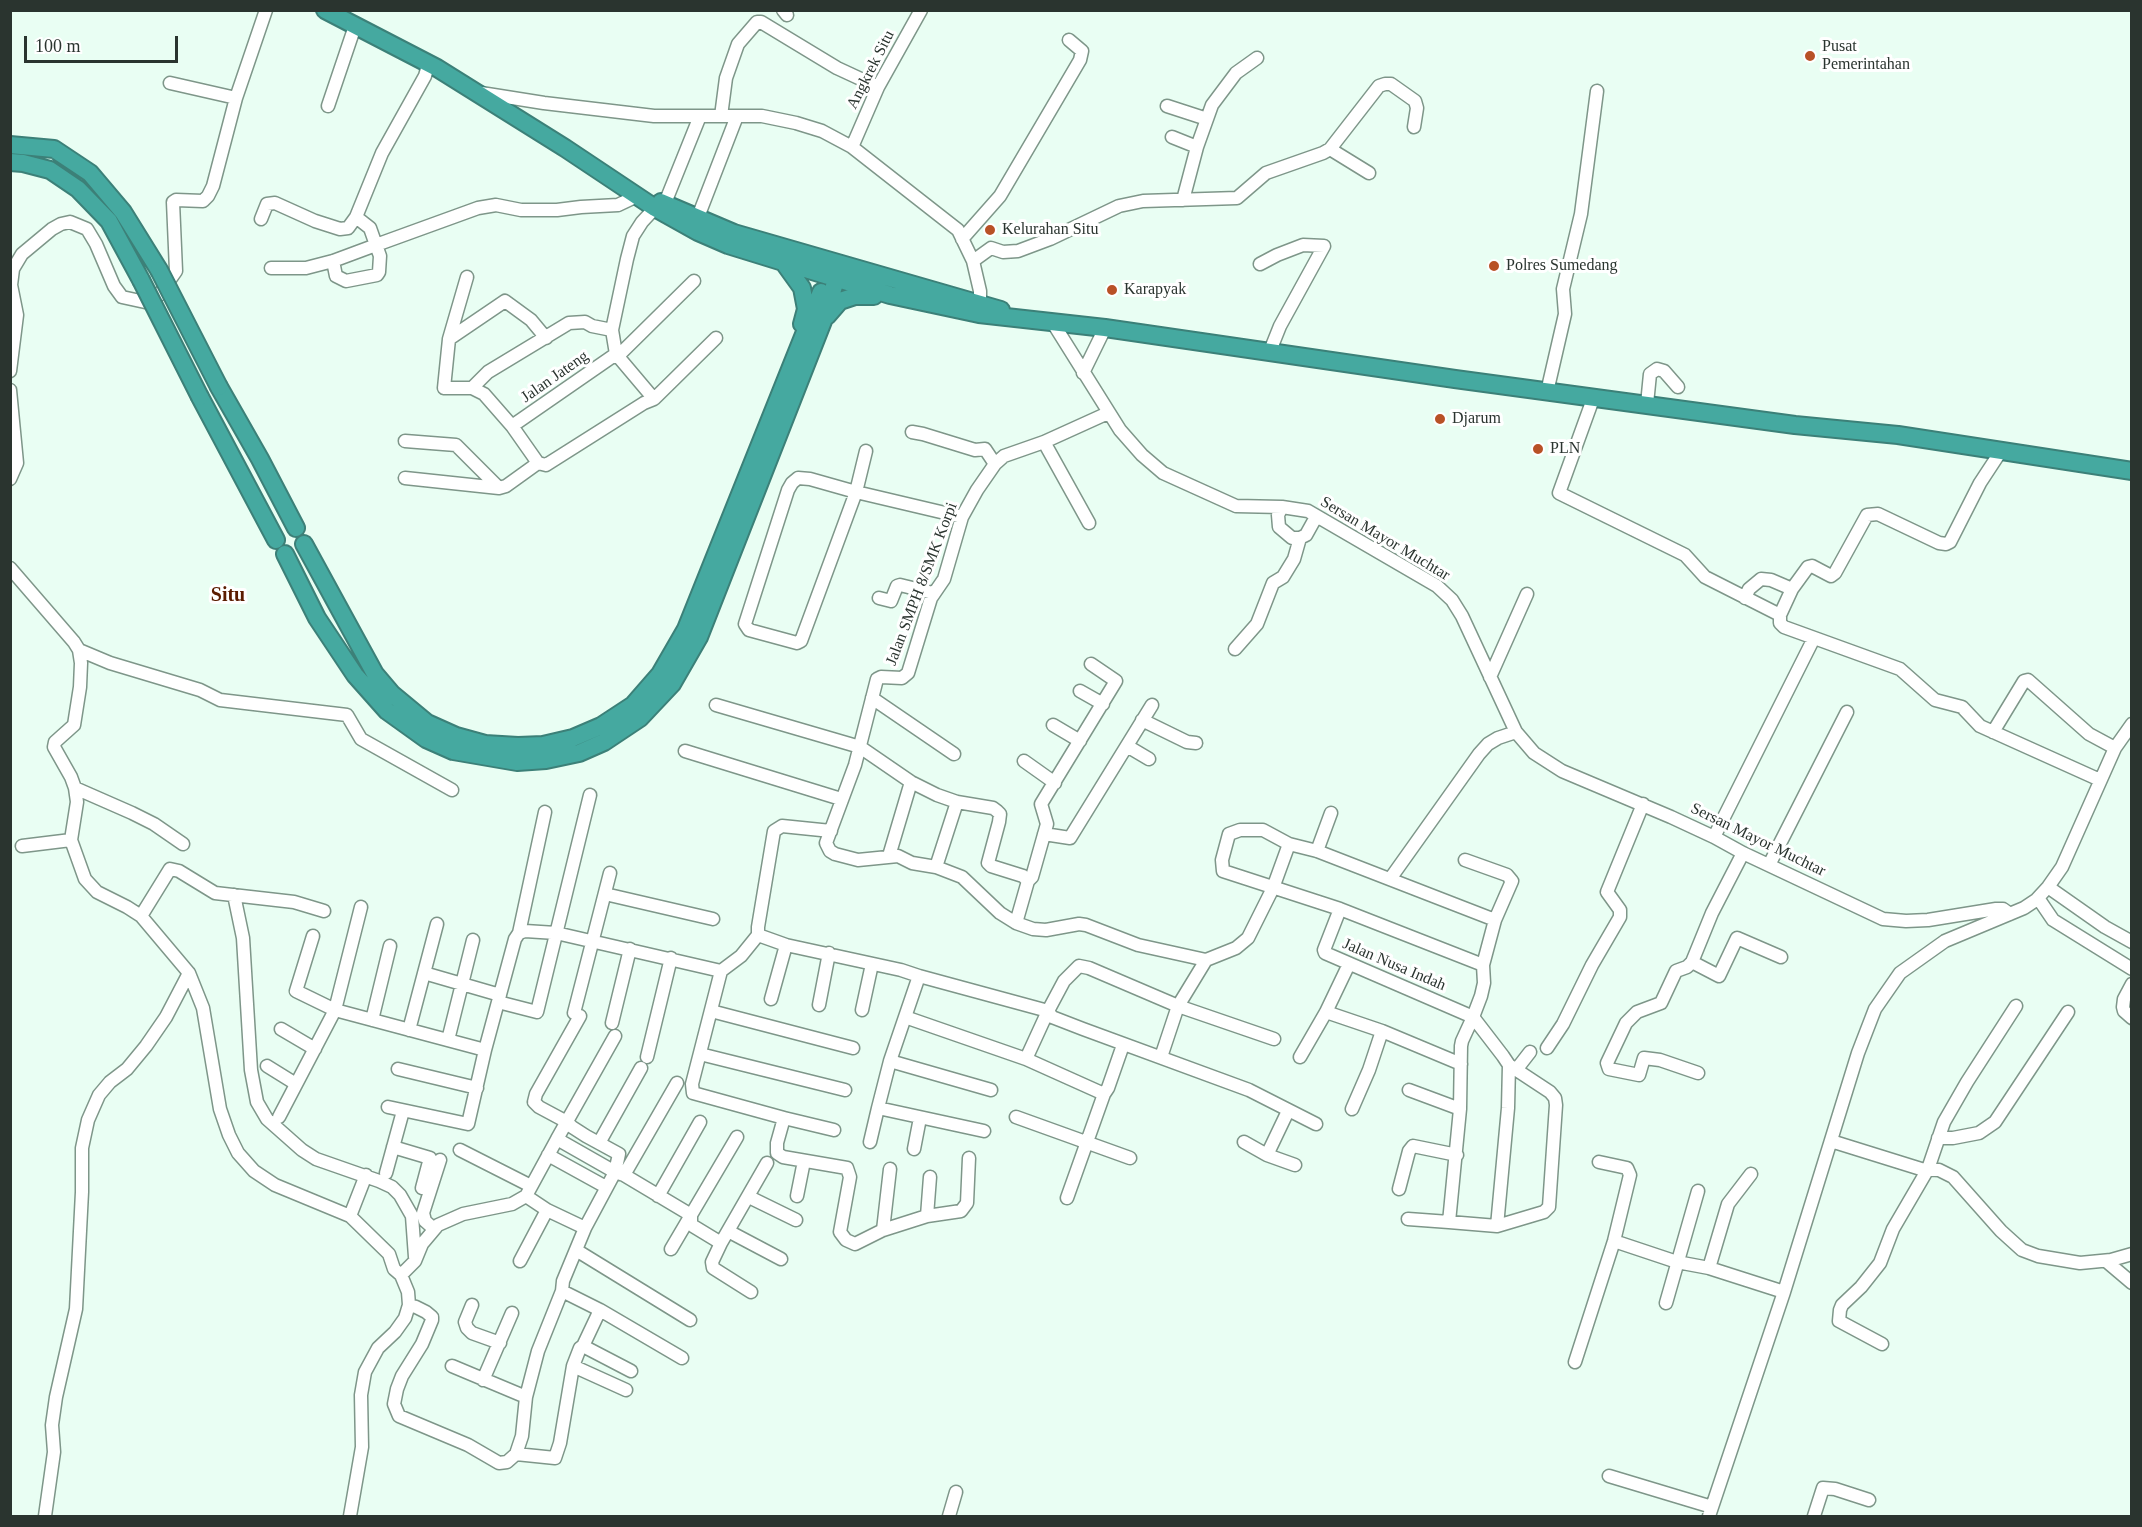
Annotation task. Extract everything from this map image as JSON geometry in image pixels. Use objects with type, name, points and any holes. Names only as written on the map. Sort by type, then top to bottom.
[{"type":"highway","points":[[325,10],[476,92],[639,197],[698,217],[734,233],[834,270],[890,295]]},
{"type":"highway","points":[[10,133],[21,135],[54,149],[90,173],[123,212],[159,270],[219,387],[296,528]]},
{"type":"highway","points":[[10,145],[54,149]]},
{"type":"highway","points":[[10,162],[51,170],[78,189],[109,220],[317,618],[355,675],[387,711],[426,739],[453,751],[517,762],[546,760],[579,753],[595,746],[640,718],[672,684],[699,637],[823,321],[834,270]]},
{"type":"highway","points":[[661,204],[698,232],[728,245],[784,263],[834,270],[1028,320],[1105,328],[1270,351],[1593,399],[1647,404],[1795,425],[1898,435],[2132,471]]},
{"type":"highway","points":[[784,263],[802,288],[806,309],[791,371]]},
{"type":"highway","points":[[304,544],[375,674],[392,694],[427,723],[456,736],[485,744],[518,746],[543,745],[573,738],[601,726],[633,705],[660,674],[686,629],[834,270]]},
{"type":"highway","points":[[823,321],[840,301],[855,296],[890,295],[980,308]]},
{"type":"street","points":[[10,371],[17,315],[11,285],[12,276],[22,254],[61,224],[70,222],[87,229],[96,243],[114,286],[122,297],[145,302],[159,295],[176,271],[173,202],[176,200],[202,201],[208,196],[213,186],[237,98],[266,10]]},
{"type":"street","name":"Angkrek Situ","points":[[852,147],[878,87],[921,10]]},
{"type":"street","points":[[721,116],[726,78],[738,44],[757,22],[761,22],[837,68],[878,87]]},
{"type":"street","points":[[328,106],[355,26]]},
{"type":"street","points":[[962,239],[1000,196],[1080,60],[1082,51],[1069,40]]},
{"type":"street","points":[[1183,200],[1197,147],[1212,105],[1236,73],[1257,58]]},
{"type":"street","points":[[261,219],[267,204],[270,203],[340,229],[348,228],[356,217],[382,153],[425,76],[428,65]]},
{"type":"street","points":[[170,83],[237,98]]},
{"type":"street","points":[[974,261],[991,248],[1003,252],[1018,251],[1050,239],[1119,206],[1143,201],[1237,198],[1266,173],[1330,149],[1379,86],[1384,84],[1391,84],[1415,101],[1417,108],[1414,127]]},
{"type":"street","points":[[476,92],[544,104],[654,116],[762,116],[822,131],[852,147],[958,230],[974,261],[980,291],[980,308]]},
{"type":"street","points":[[1547,392],[1565,314],[1563,289],[1581,214],[1597,92]]},
{"type":"street","points":[[1167,106],[1207,119]]},
{"type":"street","points":[[654,399],[617,355],[612,330],[633,236],[661,204],[700,116]]},
{"type":"street","points":[[698,217],[737,116]]},
{"type":"street","points":[[1172,137],[1197,147]]},
{"type":"street","points":[[1330,149],[1369,173]]},
{"type":"street","points":[[272,268],[306,267],[333,261],[478,208],[496,205],[521,210],[557,210],[618,205],[639,197]]},
{"type":"street","points":[[333,261],[336,276],[346,280],[377,275],[379,272],[380,256],[370,228],[356,217]]},
{"type":"street","points":[[1260,264],[1303,245],[1324,246],[1280,326],[1270,351]]},
{"type":"street","points":[[467,277],[449,339],[440,387],[472,388],[484,394],[512,426],[538,463],[546,465],[644,403],[654,399],[716,338]]},
{"type":"street","name":"Jalan Jateng","points":[[512,426],[617,355],[694,281]]},
{"type":"street","points":[[449,339],[506,301],[531,320],[546,338]]},
{"type":"street","points":[[472,388],[488,372],[569,323],[579,321],[612,330]]},
{"type":"street","name":"Sersan Mayor Muchtar","points":[[1053,323],[1120,430],[1163,473],[1236,506],[1282,507],[1308,511],[1437,586],[1452,600],[1462,616],[1516,732],[1534,753],[1562,771],[1714,837],[1883,919],[1928,920],[2003,909],[2010,914]]},
{"type":"street","points":[[1083,373],[1105,328]]},
{"type":"street","points":[[1647,404],[1650,374],[1658,369],[1664,371],[1678,387]]},
{"type":"street","points":[[10,390],[17,463],[10,479]]},
{"type":"street","points":[[1593,399],[1559,493],[1685,555],[1705,577],[1780,615]]},
{"type":"street","name":"Jalan SMPH 8/SMK Korpi","points":[[831,831],[860,747],[879,678],[902,678],[908,673],[933,593],[944,579],[962,517],[977,490],[995,464],[1005,456],[1044,442],[1108,413]]},
{"type":"street","points":[[912,432],[975,450],[985,449],[995,464]]},
{"type":"street","points":[[405,441],[456,445],[499,488]]},
{"type":"street","points":[[1044,442],[1089,523]]},
{"type":"street","points":[[866,451],[856,492],[801,641],[797,643],[749,630],[745,624],[792,483],[798,478],[803,477],[856,492],[962,517]]},
{"type":"street","points":[[2001,451],[1980,483],[1950,542],[1939,543],[1878,514],[1867,515],[1835,573],[1831,576],[1812,566],[1808,567],[1792,589],[1780,615],[1780,623],[1784,627],[1900,669],[1935,700],[1962,707],[1980,726],[2100,780]]},
{"type":"street","points":[[405,478],[499,488],[510,484],[538,463]]},
{"type":"street","points":[[1282,507],[1278,515],[1279,526],[1292,538],[1306,535],[1316,517]]},
{"type":"street","points":[[1235,649],[1257,624],[1273,583],[1283,577],[1294,559],[1300,538]]},
{"type":"street","points":[[10,568],[52,614],[79,650],[110,663],[200,690],[220,700],[347,715],[361,739],[452,790]]},
{"type":"street","points":[[1745,598],[1749,589],[1761,579],[1771,580],[1792,589]]},
{"type":"street","points":[[879,598],[891,601],[898,585],[933,593]]},
{"type":"street","points":[[1490,677],[1527,594]]},
{"type":"street","points":[[1714,837],[1814,638]]},
{"type":"street","points":[[79,650],[80,687],[74,725],[55,742],[54,747],[75,788],[77,802],[71,840],[85,879],[97,892],[141,916],[189,973],[203,1008],[220,1109],[238,1153],[254,1172],[275,1185],[350,1216],[389,1254],[394,1269],[401,1275],[408,1292],[409,1305],[405,1318],[378,1348],[365,1372],[361,1395],[362,1447],[350,1516]]},
{"type":"street","points":[[1016,923],[1047,824],[1041,804],[1116,681],[1091,664]]},
{"type":"street","points":[[1993,732],[2024,681],[2028,680],[2089,734],[2115,748]]},
{"type":"street","points":[[1080,691],[1103,704]]},
{"type":"street","points":[[872,698],[954,754]]},
{"type":"street","points":[[716,705],[860,747],[911,782],[957,802],[993,808],[1000,814],[988,863],[1023,876],[1029,881]]},
{"type":"street","points":[[1044,834],[1070,838],[1152,705]]},
{"type":"street","points":[[1768,865],[1847,712]]},
{"type":"street","points":[[1142,720],[1187,742],[1196,743]]},
{"type":"street","points":[[1609,1476],[1710,1512],[1784,1292],[1858,1053],[1875,1010],[1900,973],[1945,941],[2024,908],[2048,887],[2062,867],[2115,748],[2132,724]]},
{"type":"street","points":[[1053,725],[1080,741]]},
{"type":"street","points":[[1390,879],[1479,754],[1493,741],[1516,732]]},
{"type":"street","points":[[1127,746],[1149,759]]},
{"type":"street","points":[[685,751],[841,799]]},
{"type":"street","points":[[1024,761],[1055,783]]},
{"type":"street","points":[[889,856],[911,782]]},
{"type":"street","points":[[75,788],[154,824],[183,844]]},
{"type":"street","points":[[424,973],[462,984],[537,1012],[590,795]]},
{"type":"street","points":[[936,867],[957,802]]},
{"type":"street","points":[[1547,1048],[1563,1024],[1592,965],[1620,917],[1617,904],[1607,892],[1642,804]]},
{"type":"street","points":[[388,1107],[468,1124],[485,1050],[515,939],[519,933],[545,812]]},
{"type":"street","points":[[1317,851],[1331,813]]},
{"type":"street","points":[[834,1130],[693,1093],[692,1084],[721,971],[741,956],[758,935],[774,831],[782,826],[831,831],[826,843],[830,851],[835,854],[858,860],[898,856],[912,863],[936,867],[962,878],[1000,913],[1016,923],[1033,929],[1046,930],[1079,924],[1086,925],[1137,945],[1206,960],[1243,944],[1248,938],[1273,888],[1290,844]]},
{"type":"street","points":[[1483,965],[1340,909],[1223,870],[1222,860],[1227,839],[1234,831],[1263,830],[1290,844],[1317,851],[1496,920]]},
{"type":"street","points":[[22,846],[71,840]]},
{"type":"street","points":[[1698,1073],[1660,1060],[1644,1058],[1639,1075],[1610,1069],[1607,1063],[1626,1023],[1637,1012],[1661,1003],[1676,971],[1688,967],[1692,962],[1712,913],[1743,853]]},
{"type":"street","points":[[1449,1222],[1457,1155],[1462,1041],[1484,983],[1483,965],[1496,920],[1512,881],[1507,875],[1465,860]]},
{"type":"street","points":[[141,916],[170,869],[179,871],[215,893],[294,902],[324,911]]},
{"type":"street","points":[[610,873],[577,1015],[534,1102],[619,1154],[620,1173]]},
{"type":"street","points":[[2048,887],[2105,927],[2132,942]]},
{"type":"street","points":[[605,894],[713,919]]},
{"type":"street","points":[[234,895],[243,938],[251,1070],[257,1102],[267,1119],[316,1159],[366,1175],[392,1187],[408,1207],[412,1216],[415,1261]]},
{"type":"street","points":[[2038,898],[2054,920],[2132,969]]},
{"type":"street","points":[[279,1117],[335,1010],[361,907]]},
{"type":"street","name":"Jalan Nusa Indah","points":[[1340,909],[1324,950],[1325,953],[1473,1017]]},
{"type":"street","points":[[409,1030],[437,924]]},
{"type":"street","points":[[519,933],[525,931],[558,933],[721,971]]},
{"type":"street","points":[[758,935],[786,945],[901,970],[1048,1011],[1052,1017],[1123,1045],[1249,1090],[1316,1124]]},
{"type":"street","points":[[313,936],[296,991],[335,1010],[485,1050]]},
{"type":"street","points":[[1692,962],[1719,976],[1737,938],[1781,957]]},
{"type":"street","points":[[448,1040],[472,940]]},
{"type":"street","points":[[771,999],[786,945]]},
{"type":"street","points":[[372,1020],[390,946]]},
{"type":"street","points":[[401,1275],[415,1261],[422,1244],[438,1225],[464,1214],[512,1204],[528,1191],[567,1122],[614,1030],[630,949]]},
{"type":"street","points":[[819,1005],[829,953]]},
{"type":"street","points":[[599,1143],[644,1063],[671,958]]},
{"type":"street","points":[[1161,1057],[1179,1006],[1206,960]]},
{"type":"street","points":[[862,1010],[872,964]]},
{"type":"street","points":[[1300,1057],[1326,1012],[1349,964]]},
{"type":"street","points":[[1026,1059],[1064,981],[1079,966],[1089,968],[1179,1006],[1274,1039]]},
{"type":"street","points":[[45,1516],[54,1452],[52,1425],[56,1397],[76,1309],[82,1148],[88,1120],[99,1095],[110,1082],[127,1069],[166,1017],[189,973]]},
{"type":"street","points":[[870,1143],[890,1061],[919,976]]},
{"type":"street","points":[[2132,984],[2124,999],[2123,1007],[2132,1018]]},
{"type":"street","points":[[1882,1344],[1848,1327],[1839,1321],[1838,1315],[1842,1305],[1868,1280],[1880,1263],[1893,1229],[1928,1169],[1944,1122],[2016,1006]]},
{"type":"street","points":[[711,1011],[853,1048]]},
{"type":"street","points":[[1326,1012],[1382,1031],[1461,1064]]},
{"type":"street","points":[[1938,1138],[1953,1138],[1979,1133],[1995,1122],[2068,1012]]},
{"type":"street","points":[[905,1017],[1026,1059],[1104,1094]]},
{"type":"street","points":[[1408,1219],[1497,1226],[1544,1212],[1551,1204],[1555,1098],[1473,1017]]},
{"type":"street","points":[[281,1029],[315,1048]]},
{"type":"street","points":[[1352,1109],[1369,1070],[1382,1031]]},
{"type":"street","points":[[1067,1198],[1123,1045]]},
{"type":"street","points":[[700,1054],[845,1090]]},
{"type":"street","points":[[890,1061],[991,1090]]},
{"type":"street","points":[[1497,1226],[1508,1108],[1520,1062]]},
{"type":"street","points":[[267,1066],[296,1084]]},
{"type":"street","points":[[398,1069],[477,1088]]},
{"type":"street","points":[[409,1305],[426,1312],[432,1320],[422,1344],[402,1376],[397,1389],[394,1404],[399,1416],[468,1445],[499,1463],[507,1462],[516,1454],[522,1437],[526,1397],[538,1351],[585,1228],[606,1187],[620,1173],[677,1083]]},
{"type":"street","points":[[1409,1090],[1460,1109]]},
{"type":"street","points":[[878,1108],[984,1131]]},
{"type":"street","points":[[386,1173],[403,1111]]},
{"type":"street","points":[[1268,1155],[1288,1111]]},
{"type":"street","points":[[1016,1117],[1130,1158]]},
{"type":"street","points":[[784,1118],[777,1143],[777,1153],[783,1157],[847,1168],[850,1177],[840,1232],[846,1240],[855,1244],[883,1230],[927,1216],[961,1211],[967,1203],[969,1158]]},
{"type":"street","points":[[914,1149],[920,1118]]},
{"type":"street","points":[[658,1196],[700,1122]]},
{"type":"street","points":[[672,1249],[736,1137]]},
{"type":"street","points":[[557,1139],[691,1215]]},
{"type":"street","points":[[1831,1141],[1921,1169],[1939,1170],[1953,1177],[2001,1231],[2022,1250],[2038,1256],[2080,1263],[2106,1261],[2132,1254]]},
{"type":"street","points":[[1244,1142],[1268,1155],[1295,1165]]},
{"type":"street","points":[[1399,1189],[1409,1151],[1413,1146],[1457,1155]]},
{"type":"street","points":[[393,1147],[430,1158],[422,1188]]},
{"type":"street","points":[[460,1150],[528,1191],[547,1210],[585,1228]]},
{"type":"street","points":[[548,1155],[606,1187]]},
{"type":"street","points":[[434,1229],[426,1221],[423,1213],[440,1160]]},
{"type":"street","points":[[797,1196],[804,1161]]},
{"type":"street","points":[[751,1292],[712,1268],[713,1258],[767,1162]]},
{"type":"street","points":[[1575,1362],[1614,1241],[1630,1175],[1627,1168],[1599,1162]]},
{"type":"street","points":[[883,1230],[890,1169]]},
{"type":"street","points":[[1709,1268],[1728,1204],[1751,1174]]},
{"type":"street","points":[[350,1216],[366,1175]]},
{"type":"street","points":[[927,1216],[930,1178]]},
{"type":"street","points":[[1666,1303],[1698,1191]]},
{"type":"street","points":[[749,1197],[796,1221]]},
{"type":"street","points":[[520,1262],[547,1210]]},
{"type":"street","points":[[691,1215],[693,1226],[721,1243]]},
{"type":"street","points":[[728,1232],[781,1259]]},
{"type":"street","points":[[1614,1241],[1677,1262],[1709,1268],[1784,1292]]},
{"type":"street","points":[[576,1250],[690,1320]]},
{"type":"street","points":[[2106,1261],[2132,1283]]},
{"type":"street","points":[[562,1291],[600,1310],[682,1358]]},
{"type":"street","points":[[472,1305],[465,1322],[466,1328],[472,1333],[500,1343]]},
{"type":"street","points":[[516,1454],[555,1458],[560,1443],[573,1366],[600,1310]]},
{"type":"street","points":[[483,1380],[512,1313]]},
{"type":"street","points":[[583,1346],[631,1371]]},
{"type":"street","points":[[452,1366],[526,1397]]},
{"type":"street","points":[[573,1366],[626,1390]]},
{"type":"street","points":[[1814,1516],[1823,1488],[1835,1489],[1869,1500]]},
{"type":"street","points":[[949,1516],[956,1491]]},
{"type":"place","name":"Pusat Pemerintahan","points":[[1810,56]]},
{"type":"place","name":"Kelurahan Situ","points":[[990,230]]},
{"type":"place","name":"Polres Sumedang","points":[[1494,266]]},
{"type":"place","name":"Karapyak","points":[[1112,290]]},
{"type":"place","name":"Djarum","points":[[1440,419]]},
{"type":"place","name":"PLN","points":[[1538,449]]},
{"type":"district","name":"Situ","points":[[228,596]]}]
